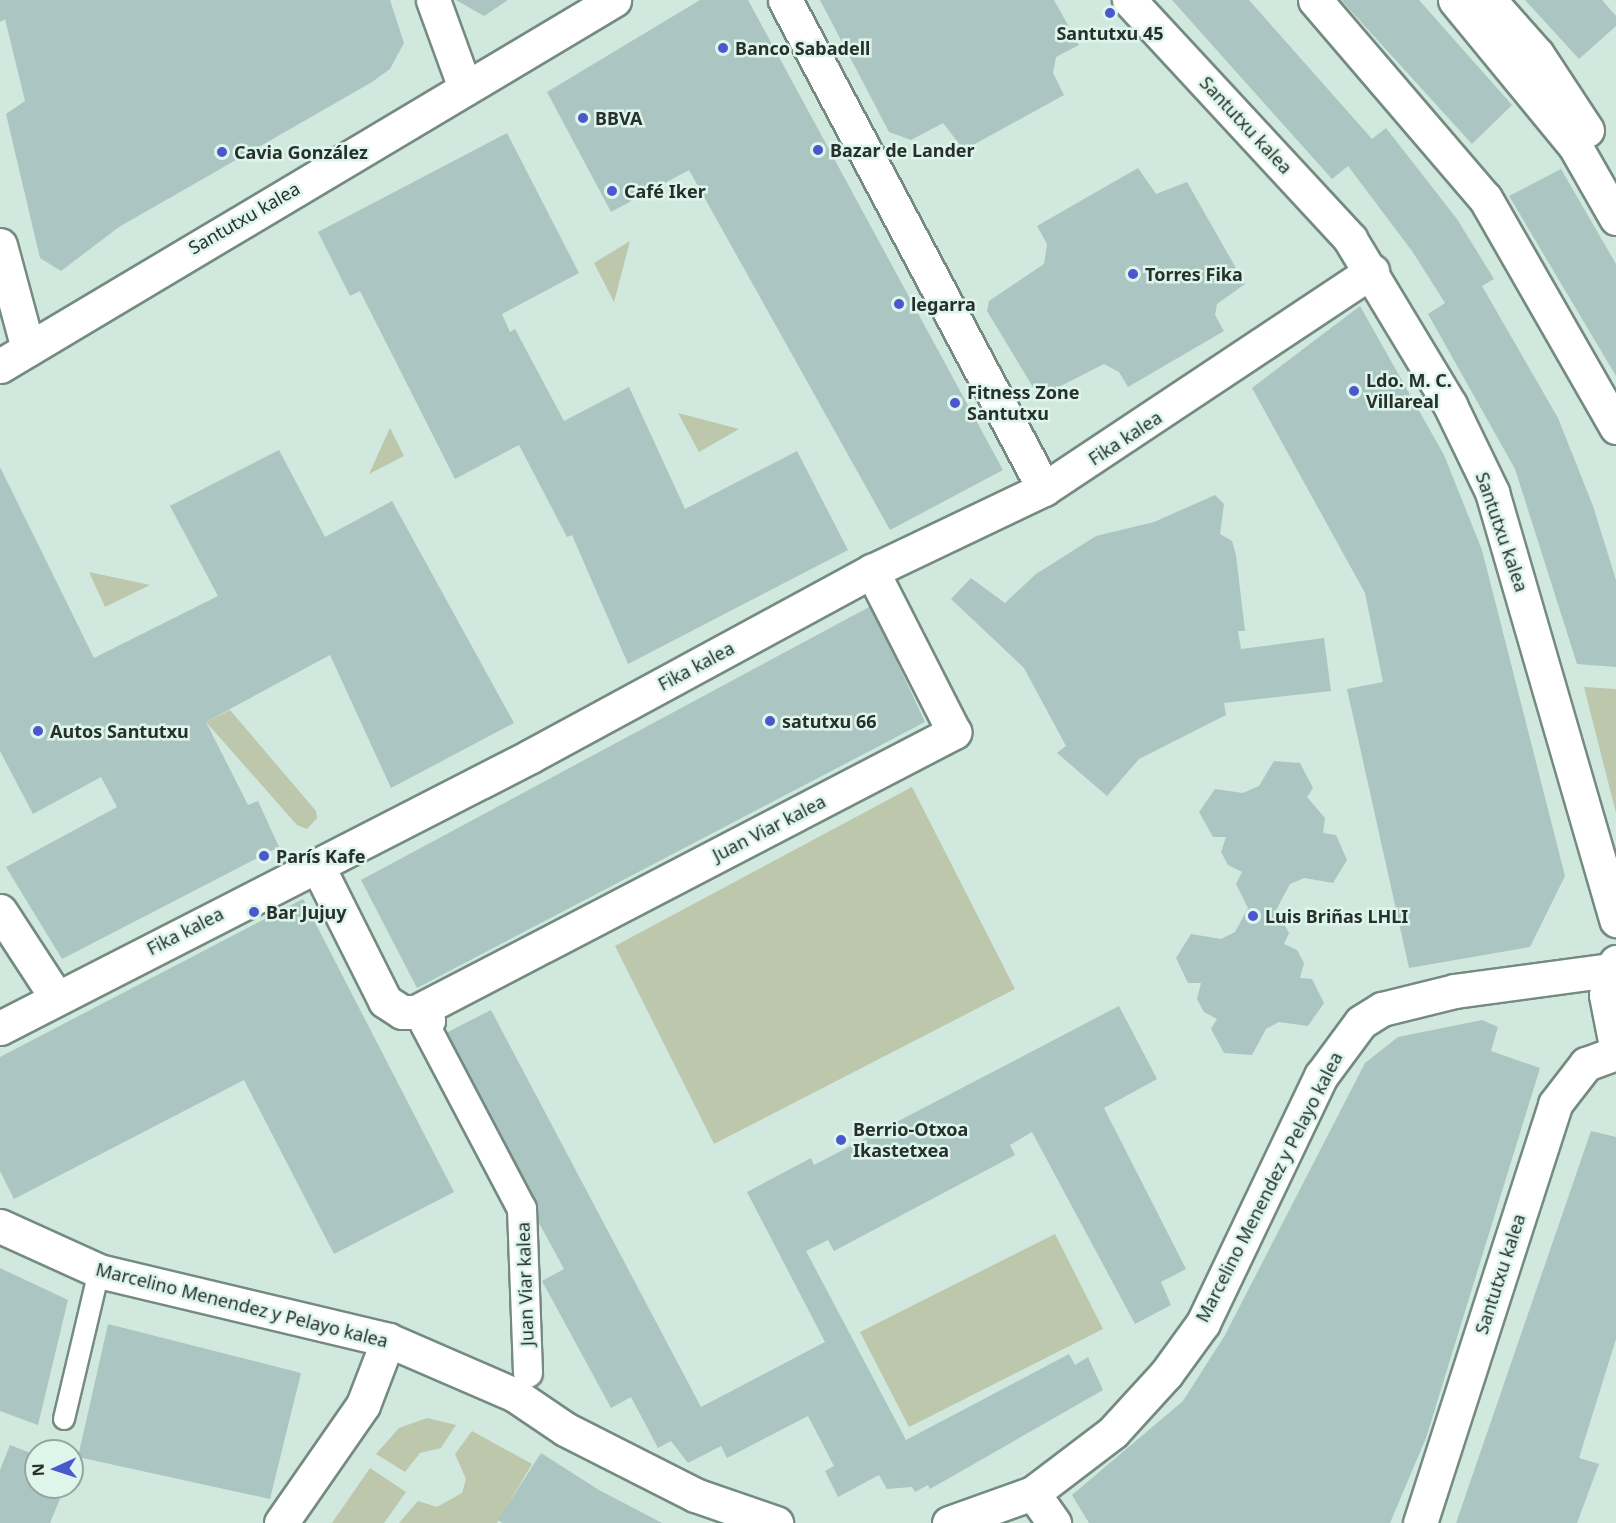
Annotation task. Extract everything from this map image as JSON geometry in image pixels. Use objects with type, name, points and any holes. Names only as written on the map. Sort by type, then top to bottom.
[{"type":"street","points":[[433,0],[465,88]]},
{"type":"street","name":"Santutxu kalea","points":[[0,366],[614,0]]},
{"type":"street","points":[[785,0],[1044,489]]},
{"type":"street","name":"Santutxu kalea","points":[[1129,0],[1271,151],[1372,272],[1450,405],[1492,492],[1616,920]]},
{"type":"street","points":[[1316,0],[1485,198],[1616,427]]},
{"type":"street","points":[[1455,0],[1575,146],[1616,218]]},
{"type":"street","points":[[1489,0],[1537,54],[1616,178]]},
{"type":"street","points":[[0,245],[28,349]]},
{"type":"street","name":"Fika kalea","points":[[0,1028],[56,997],[531,756],[872,571],[1044,489],[1372,272]]},
{"type":"street","name":"Juan Viar kalea","points":[[317,865],[385,1001],[402,1012],[424,1008],[954,732],[872,571]]},
{"type":"street","points":[[0,911],[56,997]]},
{"type":"street","points":[[1613,966],[1606,995],[1616,1046]]},
{"type":"street","name":"Marcelino Menendez y Pelayo kalea","points":[[949,1523],[1033,1493],[1113,1432],[1203,1323],[1322,1076],[1360,1022],[1382,1009],[1455,991],[1613,966]]},
{"type":"street","name":"Juan Viar kalea","points":[[424,1008],[431,1021],[425,1024],[522,1209],[528,1373]]},
{"type":"street","name":"Santutxu kalea","points":[[1420,1523],[1555,1104],[1586,1064],[1616,1053]]},
{"type":"street","name":"Marcelino Menendez y Pelayo kalea","points":[[0,1226],[99,1271],[388,1340],[515,1395],[566,1429],[695,1496],[776,1523]]},
{"type":"street","points":[[281,1523],[363,1405],[388,1340]]},
{"type":"street","points":[[1033,1493],[1054,1523]]},
{"type":"lane","points":[[64,1419],[99,1271]]},
{"type":"green space","points":[[630,241],[614,302],[594,263]]},
{"type":"green space","points":[[678,413],[739,429],[699,452]]},
{"type":"green space","points":[[390,428],[404,456],[369,474]]},
{"type":"green space","points":[[89,572],[150,585],[105,607]]},
{"type":"green space","points":[[1584,687],[1616,689],[1616,813]]},
{"type":"green space","points":[[230,710],[316,811],[317,818],[307,829],[297,825],[206,722]]},
{"type":"green space","points":[[912,787],[1015,989],[714,1144],[615,946]]},
{"type":"green space","points":[[1055,1234],[1103,1329],[909,1427],[860,1332]]},
{"type":"green space","points":[[427,1418],[456,1425],[441,1448],[420,1453],[405,1472],[376,1454],[399,1428]]},
{"type":"green space","points":[[472,1431],[532,1464],[497,1523],[399,1523],[418,1501],[437,1507],[462,1493],[466,1479],[455,1454]]},
{"type":"green space","points":[[370,1468],[406,1492],[384,1523],[332,1523]]},
{"type":"building","points":[[0,0],[390,0],[404,43],[390,69],[372,82],[119,227],[61,271],[40,258],[6,114],[25,101],[5,19],[0,22]]},
{"type":"building","points":[[456,0],[508,0],[484,16]]},
{"type":"building","points":[[700,0],[748,0],[1003,470],[890,530],[689,170],[611,212],[547,92]]},
{"type":"building","points":[[820,0],[1054,0],[1079,45],[1056,57],[1053,73],[1064,95],[964,150],[943,123],[911,140],[889,132]]},
{"type":"building","points":[[1172,0],[1249,0],[1372,139],[1386,128],[1457,219],[1494,279],[1482,286],[1558,418],[1593,506],[1616,580],[1616,667],[1577,664],[1515,469],[1428,314],[1445,303],[1412,251],[1348,166],[1332,179]]},
{"type":"building","points":[[1341,0],[1419,0],[1512,105],[1472,144]]},
{"type":"building","points":[[1525,0],[1602,0],[1616,16],[1616,26],[1579,59]]},
{"type":"building","points":[[507,133],[579,273],[502,314],[510,332],[515,329],[564,421],[629,387],[685,509],[797,451],[848,550],[628,664],[572,535],[567,537],[519,445],[455,479],[360,291],[350,296],[318,232]]},
{"type":"building","name":"Torres Fika","points":[[1138,168],[1156,194],[1187,182],[1245,284],[1217,304],[1215,315],[1224,331],[1128,387],[1119,372],[1104,364],[1039,397],[987,311],[989,301],[1044,264],[1047,244],[1037,226]]},
{"type":"building","points":[[1561,169],[1616,264],[1616,376],[1509,196]]},
{"type":"building","points":[[1360,306],[1444,455],[1482,550],[1565,876],[1530,947],[1409,968],[1347,689],[1383,682],[1365,593],[1252,388]]},
{"type":"building","points":[[279,450],[325,537],[392,501],[514,723],[391,788],[330,655],[206,722],[248,805],[258,801],[279,847],[62,959],[6,867],[117,807],[101,777],[33,814],[0,751],[0,467],[94,658],[218,596],[170,506]]},
{"type":"building","points":[[1215,495],[1224,504],[1220,534],[1232,541],[1236,555],[1245,631],[1238,631],[1241,649],[1324,638],[1331,691],[1224,703],[1226,715],[1139,759],[1107,796],[1057,753],[1066,746],[1024,668],[951,599],[971,578],[1005,603],[1036,574],[1096,536],[1154,522]]},
{"type":"building","points":[[871,606],[925,722],[417,988],[361,880]]},
{"type":"building","points":[[1274,761],[1300,763],[1313,788],[1307,797],[1325,818],[1323,833],[1336,835],[1347,860],[1333,883],[1304,878],[1290,884],[1276,910],[1289,933],[1284,944],[1297,950],[1304,963],[1300,978],[1312,979],[1324,1003],[1308,1026],[1279,1022],[1266,1029],[1252,1055],[1224,1053],[1211,1029],[1217,1019],[1204,1012],[1197,999],[1201,983],[1188,983],[1176,958],[1191,934],[1221,939],[1235,932],[1248,908],[1236,884],[1242,872],[1228,865],[1221,852],[1226,837],[1213,837],[1199,812],[1215,789],[1243,793],[1259,786]]},
{"type":"building","points":[[303,899],[454,1192],[334,1254],[244,1080],[14,1199],[0,1171],[0,1057]]},
{"type":"building","points":[[1119,1006],[1157,1079],[1104,1108],[1186,1269],[1161,1282],[1171,1305],[1135,1324],[1032,1132],[1010,1145],[1015,1155],[834,1251],[828,1240],[806,1251],[906,1440],[1069,1354],[1075,1365],[1088,1357],[1103,1390],[930,1489],[928,1485],[915,1492],[912,1487],[887,1489],[879,1475],[838,1497],[825,1471],[834,1466],[808,1416],[727,1458],[721,1446],[688,1463],[671,1441],[658,1448],[631,1397],[611,1408],[542,1281],[564,1269],[438,1037],[491,1010],[701,1407],[825,1342],[747,1192],[811,1158],[814,1165]]},
{"type":"building","points":[[1482,1020],[1498,1027],[1491,1051],[1540,1068],[1426,1438],[1390,1523],[1089,1523],[1072,1495],[1183,1401],[1225,1335],[1365,1063],[1398,1037]]},
{"type":"building","points":[[1591,1131],[1616,1137],[1616,1339],[1579,1458],[1599,1464],[1577,1523],[1456,1523]]},
{"type":"building","points":[[0,1268],[68,1300],[38,1425],[0,1411]]},
{"type":"building","points":[[108,1324],[301,1373],[270,1499],[84,1458],[84,1439],[82,1439]]},
{"type":"building","points":[[10,1445],[24,1450],[24,1499],[60,1499],[50,1523],[0,1523],[0,1470]]},
{"type":"building","points":[[541,1453],[599,1490],[662,1523],[502,1523],[498,1520]]},
{"type":"place","name":"Santutxu 45","points":[[1110,13]]},
{"type":"place","name":"Banco Sabadell","points":[[723,48]]},
{"type":"place","name":"BBVA","points":[[583,118]]},
{"type":"place","name":"Bazar de Lander","points":[[818,150]]},
{"type":"place","name":"Cavia González","points":[[222,152]]},
{"type":"place","name":"Café Iker","points":[[612,191]]},
{"type":"place","name":"Torres Fika","points":[[1133,274]]},
{"type":"place","name":"legarra","points":[[899,304]]},
{"type":"place","name":"Ldo. M. C. Villareal","points":[[1354,391]]},
{"type":"place","name":"Fitness Zone Santutxu","points":[[955,403]]},
{"type":"place","name":"satutxu 66","points":[[770,721]]},
{"type":"place","name":"Autos Santutxu","points":[[38,731]]},
{"type":"place","name":"París Kafe","points":[[264,856]]},
{"type":"place","name":"Bar Jujuy","points":[[254,912]]},
{"type":"place","name":"Luis Briñas LHLI","points":[[1253,916]]},
{"type":"place","name":"Berrio-Otxoa Ikastetxea","points":[[841,1140]]}]
